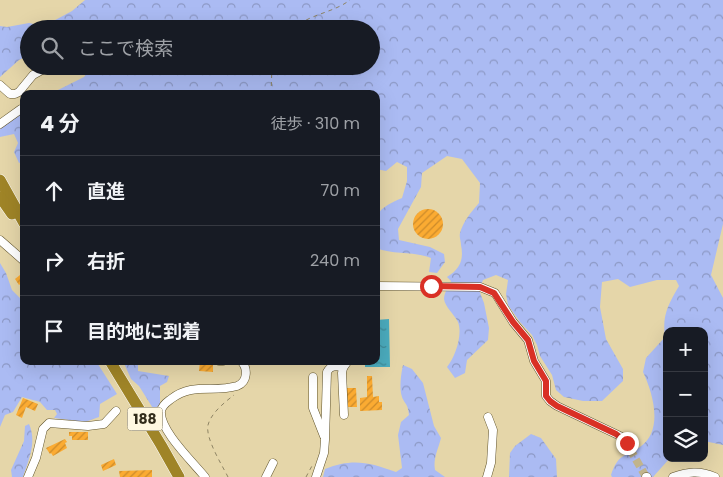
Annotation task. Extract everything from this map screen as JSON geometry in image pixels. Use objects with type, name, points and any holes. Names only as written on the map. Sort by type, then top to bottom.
[{"type":"highway","points":[[1,186],[20,217]]},
{"type":"highway","points":[[1,186],[20,222]]},
{"type":"highway","name":"188","points":[[112,365],[179,477]]},
{"type":"street","points":[[21,90],[32,75]]},
{"type":"street","points":[[0,85],[10,94],[15,94],[20,91]]},
{"type":"street","points":[[0,124],[20,110]]},
{"type":"street","points":[[0,240],[20,258]]},
{"type":"street","points":[[380,286],[480,287],[494,293],[513,322],[528,340],[534,361],[546,381],[546,396],[550,401],[622,437],[630,449]]},
{"type":"street","points":[[205,477],[164,426],[161,410],[166,402],[186,390],[238,386],[246,378],[246,370],[243,365]]},
{"type":"street","points":[[316,477],[322,461],[325,440],[327,372],[334,366],[340,365]]},
{"type":"street","points":[[344,415],[342,373],[346,365]]},
{"type":"street","points":[[313,377],[313,408],[325,440]]},
{"type":"street","points":[[28,477],[36,458],[43,429],[49,423],[88,426],[104,424],[116,410]]},
{"type":"street","points":[[487,477],[492,463],[493,430],[488,418]]},
{"type":"street","points":[[161,445],[173,438]]},
{"type":"street","points":[[266,477],[273,463]]},
{"type":"street","points":[[672,477],[697,472],[715,477]]},
{"type":"path","points":[[307,20],[313,16],[340,8],[350,0]]},
{"type":"path","points":[[272,75],[272,90]]},
{"type":"path","points":[[228,477],[209,437],[208,426],[222,405],[238,390],[238,386]]},
{"type":"path","points":[[306,477],[317,458]]},
{"type":"green space","points":[[85,0],[723,0],[723,224],[711,275],[723,298],[723,445],[708,442],[708,327],[664,327],[667,310],[679,286],[676,280],[657,280],[630,287],[618,279],[602,282],[600,307],[606,339],[623,369],[623,381],[602,401],[583,401],[564,397],[556,390],[552,375],[540,356],[532,335],[508,305],[506,294],[508,280],[496,275],[483,280],[479,290],[484,303],[489,328],[488,340],[467,360],[465,373],[455,378],[447,367],[453,358],[460,333],[458,322],[446,305],[444,296],[451,281],[447,277],[460,264],[462,250],[460,233],[468,217],[479,203],[480,183],[462,159],[447,156],[422,173],[421,187],[398,229],[399,240],[430,247],[444,254],[445,262],[437,273],[429,272],[431,258],[417,254],[390,252],[380,249],[380,212],[384,207],[402,198],[407,181],[407,167],[397,162],[386,171],[380,170],[380,90],[58,90],[86,75],[380,75],[380,20],[55,20],[72,11]]},
{"type":"green space","points":[[20,25],[20,60],[0,77],[0,26]]},
{"type":"green space","points":[[20,112],[20,163],[14,152],[18,143],[14,134],[0,137],[0,129]]},
{"type":"green space","points":[[0,263],[12,290],[20,298],[20,365],[99,365],[117,394],[100,404],[99,417],[85,422],[54,418],[57,414],[55,410],[47,410],[40,402],[22,397],[13,412],[5,415],[0,427]]},
{"type":"green space","points":[[663,339],[663,462],[666,462],[653,477],[612,477],[611,475],[616,463],[640,447],[652,431],[654,422],[653,401],[643,372],[646,358]]},
{"type":"green space","points":[[125,365],[138,365],[138,371],[169,376],[167,382],[160,386],[160,404],[154,410],[139,386],[131,379]]},
{"type":"green space","points":[[403,365],[412,369],[423,383],[434,426],[441,438],[435,458],[435,470],[445,477],[323,477],[325,469],[352,462],[369,464],[396,472],[402,468],[398,435],[401,422],[409,415],[401,389]]},
{"type":"green space","points":[[29,424],[32,444],[28,464],[23,477],[12,477],[11,470],[24,441],[25,426]]},
{"type":"green space","points":[[531,434],[541,438],[556,459],[557,477],[509,477],[510,453],[515,446]]},
{"type":"water","points":[[389,319],[390,367],[365,367],[365,365],[380,365],[380,320]]},
{"type":"building","points":[[428,209],[439,213],[443,224],[439,235],[428,239],[417,235],[413,224],[417,213]]},
{"type":"building","points":[[20,275],[20,284],[19,285],[15,279]]},
{"type":"building","points":[[200,365],[213,365],[213,372],[199,371]]},
{"type":"building","points":[[367,376],[372,376],[373,397],[379,396],[379,402],[382,402],[382,410],[360,411],[360,398],[367,397]]},
{"type":"building","points":[[347,388],[356,388],[357,407],[347,407]]},
{"type":"building","points":[[23,398],[38,404],[35,411],[26,407],[22,418],[16,415]]},
{"type":"building","points":[[69,432],[88,432],[88,440],[72,440]]},
{"type":"building","points":[[65,439],[67,448],[53,456],[50,454],[46,448]]},
{"type":"building","points":[[114,459],[116,465],[103,471],[101,465]]},
{"type":"building","points":[[152,470],[152,477],[120,477],[119,471]]},
{"type":"tunnel","points":[[630,449],[646,477]]},
{"type":"route","points":[[431,286],[480,287],[494,293],[513,322],[528,340],[536,366],[546,381],[546,396],[550,401],[622,437],[627,443]]}]
